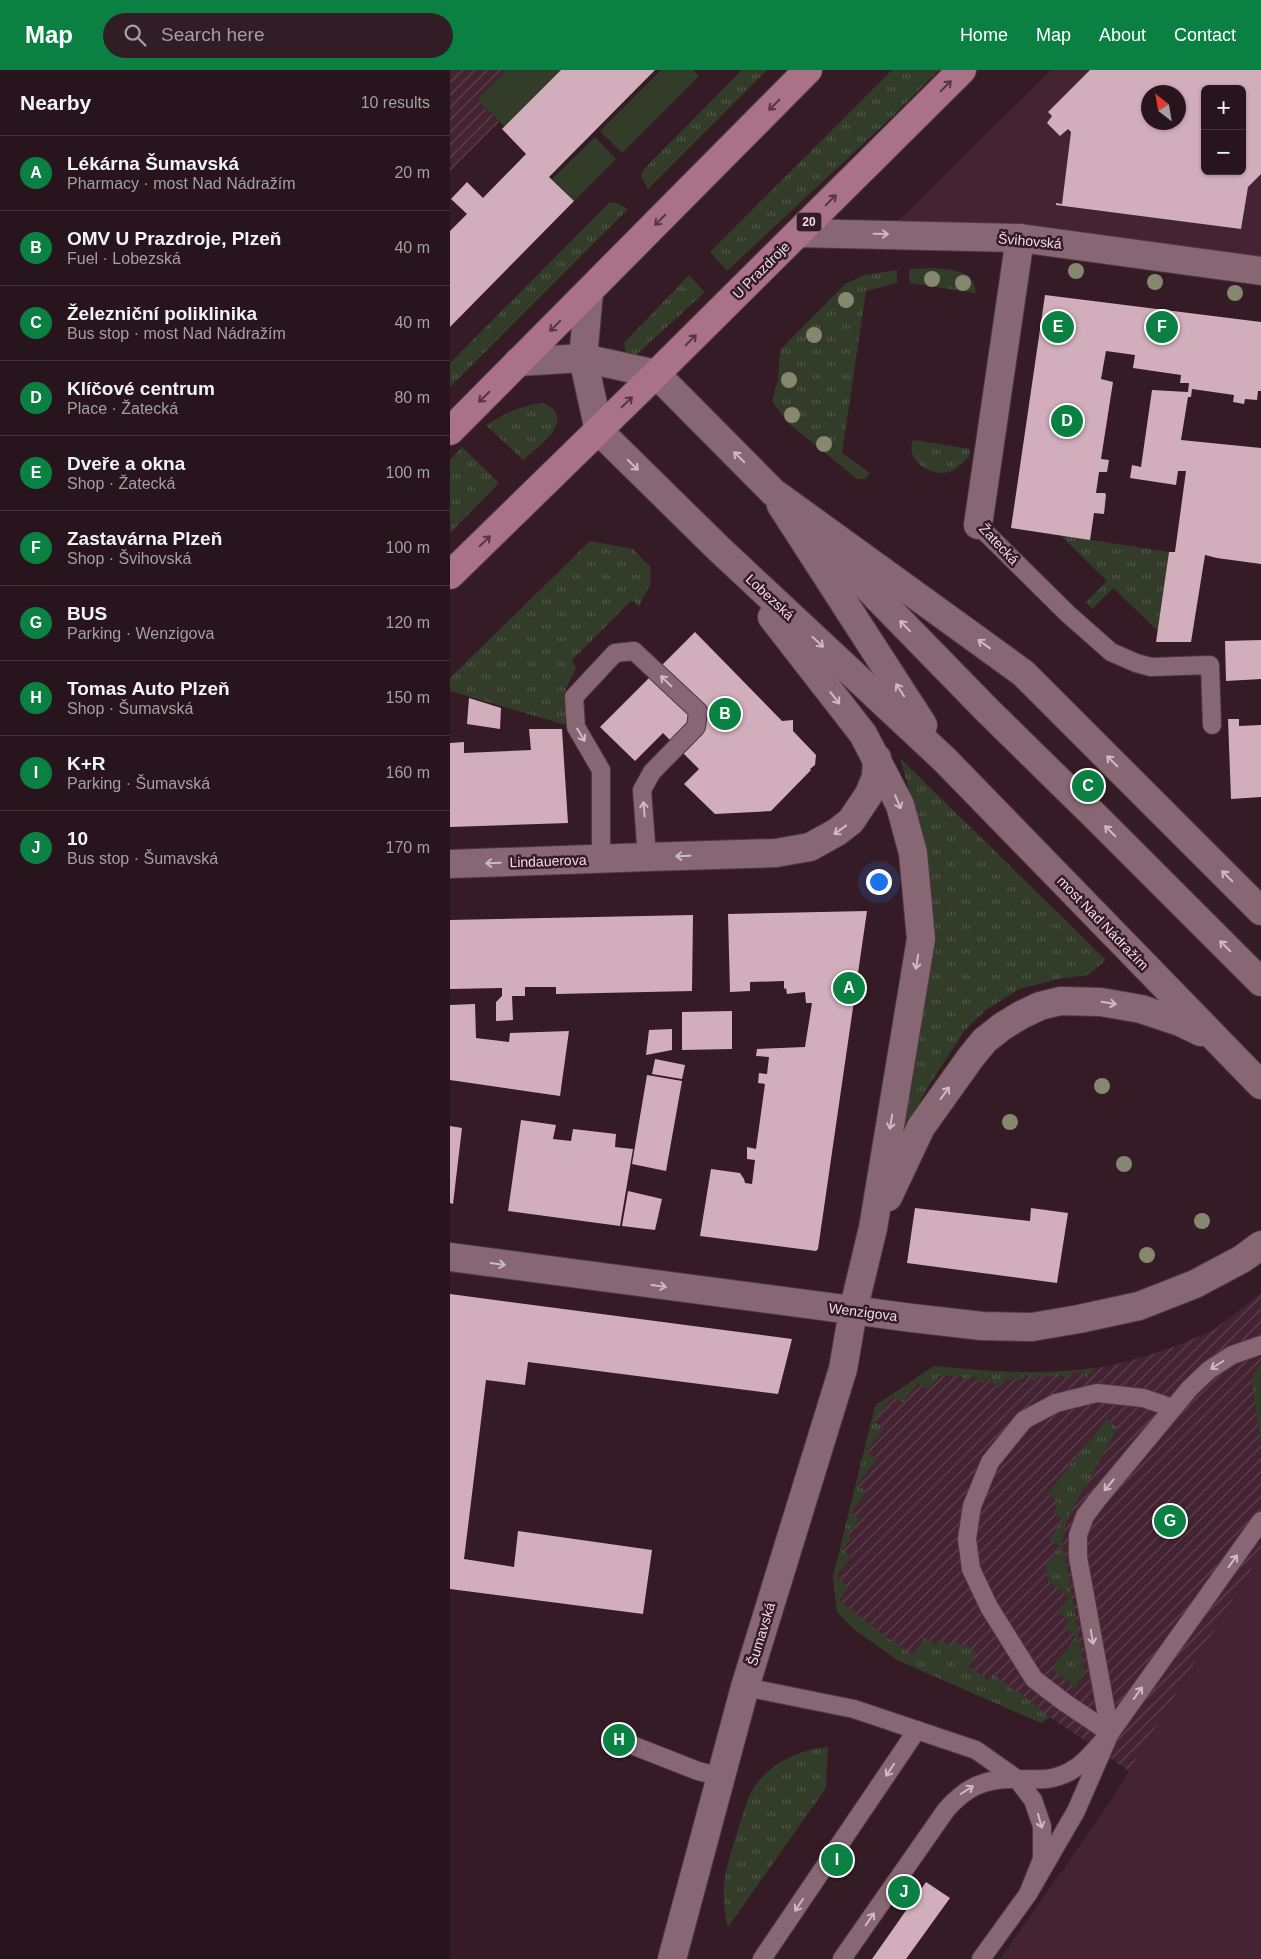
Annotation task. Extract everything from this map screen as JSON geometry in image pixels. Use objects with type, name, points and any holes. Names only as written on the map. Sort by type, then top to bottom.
[{"type":"main road","points":[[450,431],[808,70]]},
{"type":"main road","name":"U Prazdroje","points":[[656,374],[962,70]]},
{"type":"main road","name":"Švihovská","points":[[798,233],[1020,238],[1261,271]]},
{"type":"main road","name":"Žatecká","points":[[978,525],[1020,238]]},
{"type":"main road","points":[[589,292],[583,358],[598,431]]},
{"type":"main road","points":[[518,362],[583,358],[656,374],[988,711],[1260,981]]},
{"type":"main road","name":"20","points":[[450,575],[656,374]]},
{"type":"main road","name":"Lobezská","points":[[598,431],[719,549],[945,760]]},
{"type":"main road","points":[[773,492],[1024,673],[1261,911]]},
{"type":"main road","points":[[773,492],[945,760]]},
{"type":"main road","points":[[719,549],[864,734],[900,805],[913,853],[921,939],[873,1228]]},
{"type":"main road","name":"Lindauerova","points":[[450,864],[776,853],[810,847],[838,832],[851,821],[869,794],[876,777],[877,758]]},
{"type":"main road","name":"most Nad Nádražím","points":[[945,760],[1215,1040],[1261,1085]]},
{"type":"main road","points":[[873,1228],[921,1126],[971,1057],[1002,1026],[1040,1006],[1060,1001],[1101,1002],[1141,1009],[1180,1022],[1215,1040]]},
{"type":"main road","name":"Šumavská","points":[[672,1959],[745,1687],[843,1369],[853,1311],[873,1228]]},
{"type":"main road","name":"Wenzigova","points":[[450,1257],[853,1311],[982,1326],[1032,1327],[1139,1306],[1194,1284],[1242,1259],[1261,1245]]},
{"type":"lane","name":"Žatecká","points":[[978,525],[1068,614],[1110,652],[1151,667],[1210,665],[1212,725]]},
{"type":"lane","points":[[601,859],[601,770],[576,727],[574,697],[615,653],[634,651],[698,711],[696,727],[652,772],[642,790],[647,857]]},
{"type":"lane","points":[[981,1959],[1028,1894],[1076,1811],[1110,1733],[1078,1557],[1078,1535],[1085,1516],[1096,1500],[1190,1388],[1209,1370],[1232,1355],[1261,1344]]},
{"type":"lane","points":[[1110,1733],[1034,1679],[988,1607],[971,1568],[967,1539],[972,1506],[990,1462],[1024,1420],[1056,1403],[1097,1393],[1143,1398],[1173,1408]]},
{"type":"lane","points":[[842,1959],[958,1796],[973,1786],[986,1781],[1049,1779],[1067,1773],[1083,1763],[1110,1733],[1261,1521]]},
{"type":"lane","points":[[745,1687],[854,1709],[918,1730],[976,1750],[1016,1779],[1033,1800],[1042,1826],[1042,1859],[1028,1894]]},
{"type":"lane","points":[[762,1959],[918,1730]]},
{"type":"lane","points":[[619,1740],[698,1771],[722,1777]]},
{"type":"shaded area","points":[[450,70],[507,70],[477,99],[499,122],[450,171]]},
{"type":"shaded area","points":[[1051,70],[1261,70],[1261,271],[885,234]]},
{"type":"shaded area","points":[[1261,1293],[1261,1553],[1129,1771],[1050,1717],[1041,1723],[897,1660],[854,1629],[837,1612],[833,1577],[875,1406],[934,1366],[1008,1373],[1064,1371],[1104,1367],[1140,1358],[1176,1346],[1215,1329]]},
{"type":"shaded area","points":[[1261,1553],[1261,1959],[1000,1959],[1112,1799]]},
{"type":"green space","points":[[507,70],[561,70],[505,127],[477,99]]},
{"type":"green space","points":[[661,70],[693,70],[699,76],[622,153],[600,131]]},
{"type":"green space","points":[[742,70],[767,70],[648,189],[641,176],[643,170]]},
{"type":"green space","points":[[892,70],[939,70],[892,117],[727,271],[710,252]]},
{"type":"green space","points":[[595,137],[616,159],[574,201],[552,179]]},
{"type":"green space","points":[[615,202],[628,209],[450,387],[450,363],[609,203]]},
{"type":"green space","points":[[935,268],[956,271],[967,275],[974,285],[976,293],[910,283],[909,269]]},
{"type":"green space","points":[[897,270],[897,283],[866,291],[842,453],[870,473],[865,479],[857,479],[787,422],[772,401],[778,379],[780,350],[845,284],[864,275]]},
{"type":"green space","points":[[689,275],[705,292],[637,354],[631,355],[626,352],[624,343]]},
{"type":"green space","points":[[544,403],[554,410],[557,424],[548,438],[523,460],[486,425],[514,410]]},
{"type":"green space","points":[[913,440],[970,449],[969,457],[954,470],[938,473],[930,471],[917,462],[913,455],[911,448]]},
{"type":"green space","points":[[462,447],[499,483],[450,533],[450,460]]},
{"type":"green space","points":[[1060,535],[1169,552],[1158,631],[1113,588],[1092,609],[1086,602],[1107,581]]},
{"type":"green space","points":[[590,541],[633,549],[651,568],[650,585],[639,606],[632,600],[572,660],[576,668],[566,689],[567,724],[450,691],[450,678]]},
{"type":"green space","points":[[900,758],[1106,960],[1088,975],[1059,979],[1019,989],[986,1010],[965,1030],[928,1087],[901,1136],[921,831]]},
{"type":"green space","points":[[1261,1364],[1261,1443],[1251,1378]]},
{"type":"green space","points":[[934,1366],[1035,1372],[1095,1368],[1087,1378],[1081,1372],[1074,1372],[1068,1380],[1062,1375],[1038,1377],[1035,1381],[1026,1374],[1019,1381],[1013,1377],[1010,1381],[1007,1378],[999,1388],[987,1378],[982,1384],[972,1375],[966,1381],[961,1376],[939,1376],[928,1390],[918,1383],[902,1403],[893,1396],[874,1421],[884,1429],[866,1451],[877,1459],[857,1485],[867,1492],[851,1512],[859,1519],[847,1535],[852,1538],[842,1550],[851,1557],[836,1576],[849,1587],[839,1601],[912,1655],[925,1638],[935,1645],[940,1639],[950,1647],[955,1640],[963,1647],[966,1644],[977,1653],[968,1665],[988,1680],[993,1674],[1050,1717],[1041,1723],[897,1660],[854,1629],[837,1612],[833,1577],[875,1406]]},
{"type":"green space","points":[[1107,1419],[1118,1428],[1072,1510],[1066,1523],[1062,1541],[1085,1672],[1075,1688],[1052,1669],[1076,1636],[1064,1627],[1069,1620],[1058,1612],[1069,1597],[1048,1581],[1045,1565],[1060,1547],[1049,1539],[1063,1520],[1053,1512],[1059,1503],[1047,1494]]},
{"type":"green space","points":[[828,1747],[826,1788],[728,1927],[725,1914],[724,1881],[745,1808],[754,1788],[770,1769],[781,1762],[803,1752]]},
{"type":"building","points":[[561,70],[655,70],[549,177],[574,201],[450,327],[450,231],[467,214],[451,199],[467,182],[483,198],[526,154],[502,129]]},
{"type":"building","points":[[1090,70],[1261,70],[1261,174],[1248,187],[1241,229],[1056,205],[1056,203],[1062,204],[1071,132],[1068,129],[1060,136],[1047,123],[1052,116],[1048,112]]},
{"type":"building","points":[[1045,295],[1261,322],[1261,391],[1258,391],[1257,400],[1245,399],[1244,404],[1233,402],[1234,395],[1192,389],[1191,397],[1188,397],[1181,440],[1261,448],[1261,564],[1205,555],[1191,642],[1156,642],[1169,552],[1175,552],[1186,471],[1178,471],[1176,485],[1130,478],[1132,465],[1141,467],[1152,390],[1188,392],[1189,383],[1180,383],[1181,375],[1133,368],[1135,355],[1106,351],[1101,379],[1113,382],[1101,459],[1109,460],[1107,472],[1099,472],[1096,493],[1105,493],[1106,495],[1104,514],[1094,513],[1090,540],[1011,528]]},
{"type":"building","points":[[695,632],[782,721],[793,720],[793,731],[816,755],[815,765],[811,770],[771,811],[715,814],[684,784],[699,769],[663,733],[635,761],[600,727]]},
{"type":"building","points":[[1261,640],[1261,679],[1226,681],[1225,641]]},
{"type":"building","points":[[469,698],[501,708],[500,729],[467,724]]},
{"type":"building","points":[[1228,719],[1239,719],[1239,726],[1261,725],[1261,797],[1231,799]]},
{"type":"building","points":[[529,729],[562,729],[568,823],[450,827],[450,743],[464,742],[464,753],[531,750]]},
{"type":"building","points":[[867,911],[818,1249],[816,1251],[700,1236],[711,1169],[740,1173],[745,1183],[752,1184],[755,1160],[747,1159],[747,1147],[756,1149],[765,1084],[758,1083],[759,1073],[767,1074],[769,1057],[756,1056],[757,1049],[805,1047],[812,1003],[806,1003],[805,992],[787,994],[786,988],[784,989],[784,981],[750,982],[750,991],[730,992],[728,914]]},
{"type":"building","points":[[693,915],[692,991],[556,994],[556,987],[525,987],[525,996],[512,996],[513,1020],[496,1021],[496,1002],[502,996],[502,988],[450,989],[450,920]]},
{"type":"building","points":[[475,1004],[476,1038],[509,1042],[510,1033],[569,1031],[560,1096],[450,1080],[450,1005]]},
{"type":"building","points":[[732,1011],[732,1049],[682,1050],[682,1012]]},
{"type":"building","points":[[672,1029],[672,1050],[646,1055],[649,1030]]},
{"type":"building","points":[[655,1059],[685,1065],[682,1079],[652,1074]]},
{"type":"building","points":[[647,1075],[682,1081],[666,1171],[632,1164]]},
{"type":"building","points":[[521,1120],[556,1125],[553,1139],[571,1141],[573,1129],[616,1134],[615,1147],[633,1149],[620,1226],[508,1211]]},
{"type":"building","points":[[450,1126],[462,1128],[453,1204],[450,1203]]},
{"type":"building","points":[[628,1191],[662,1199],[655,1230],[622,1226]]},
{"type":"building","points":[[915,1208],[1030,1221],[1031,1208],[1068,1213],[1057,1283],[907,1263]]},
{"type":"building","points":[[450,1294],[792,1339],[778,1394],[528,1362],[525,1385],[486,1380],[464,1559],[514,1567],[518,1531],[652,1550],[643,1614],[450,1589]]},
{"type":"building","points":[[926,1882],[950,1898],[906,1959],[872,1959]]},
{"type":"place","name":"Dveře a okna","points":[[1058,327]]},
{"type":"place","name":"Zastavárna Plzeň","points":[[1162,327]]},
{"type":"place","name":"Klíčové centrum","points":[[1067,421]]},
{"type":"place","name":"OMV U Prazdroje, Plzeň","points":[[725,714]]},
{"type":"place","name":"Železniční poliklinika","points":[[1088,786]]},
{"type":"place","name":"Lékárna Šumavská","points":[[849,988]]},
{"type":"place","name":"BUS","points":[[1170,1521]]},
{"type":"place","name":"Tomas Auto Plzeň","points":[[619,1740]]},
{"type":"place","name":"K+R","points":[[837,1860]]},
{"type":"place","name":"10","points":[[904,1892]]}]
